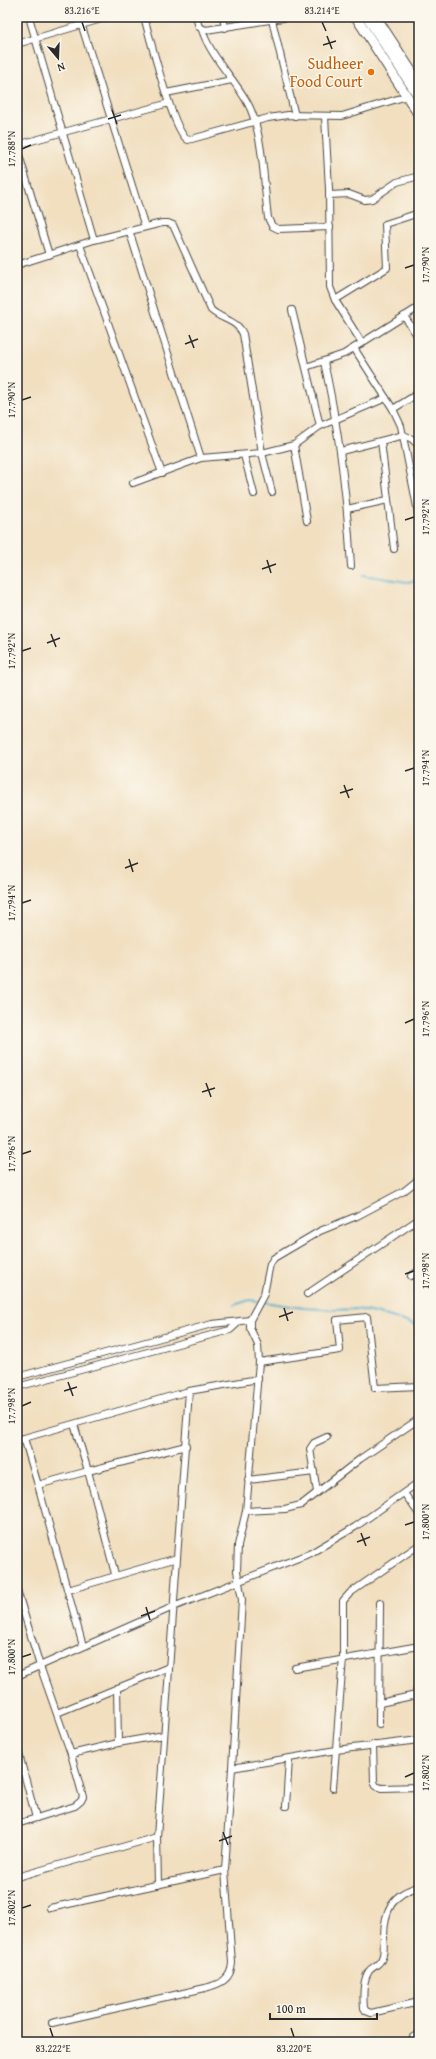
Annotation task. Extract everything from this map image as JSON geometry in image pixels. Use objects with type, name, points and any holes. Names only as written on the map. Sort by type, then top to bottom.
[{"type":"main road","points":[[356,17],[419,115]]},
{"type":"main road","points":[[366,17],[419,97]]},
{"type":"main road","points":[[376,17],[419,83]]},
{"type":"street","points":[[29,17],[94,240]]},
{"type":"street","points":[[17,44],[35,39],[80,20],[108,17]]},
{"type":"street","points":[[144,17],[169,103],[182,136],[188,140],[279,116],[342,116],[407,96]]},
{"type":"street","points":[[196,17],[210,47],[247,101],[256,121],[268,218],[272,226],[278,229],[330,227]]},
{"type":"street","points":[[223,17],[226,28]]},
{"type":"street","points":[[202,30],[226,28],[289,17]]},
{"type":"street","points":[[80,20],[145,227]]},
{"type":"street","points":[[272,20],[295,116]]},
{"type":"street","points":[[166,93],[232,80]]},
{"type":"street","points":[[17,145],[63,131],[169,103]]},
{"type":"street","points":[[325,117],[330,227],[328,272],[330,287],[336,300],[362,343]]},
{"type":"street","points":[[17,148],[48,255]]},
{"type":"street","points":[[329,195],[349,194],[365,200],[372,199],[397,182],[419,176]]},
{"type":"street","points":[[336,300],[387,268],[385,224],[419,213]]},
{"type":"street","points":[[17,265],[129,230],[168,222],[173,225],[211,310],[240,327],[244,334],[262,452],[272,492]]},
{"type":"street","points":[[129,230],[201,458]]},
{"type":"street","points":[[80,245],[162,473]]},
{"type":"street","points":[[306,367],[336,358],[419,307]]},
{"type":"street","points":[[292,310],[320,426]]},
{"type":"street","points":[[404,316],[419,338]]},
{"type":"street","points":[[354,348],[393,409],[404,435],[419,517]]},
{"type":"street","points":[[324,362],[337,419],[347,509],[351,566]]},
{"type":"street","points":[[393,409],[419,393]]},
{"type":"street","points":[[134,483],[201,458],[244,455],[294,445],[320,426],[386,398]]},
{"type":"street","points":[[341,451],[404,435],[412,439],[419,446]]},
{"type":"street","points":[[382,441],[394,549]]},
{"type":"street","points":[[294,445],[307,521]]},
{"type":"street","points":[[244,455],[254,494]]},
{"type":"street","points":[[347,509],[388,500]]},
{"type":"street","points":[[52,2023],[205,1988],[225,1980],[232,1971],[225,1870],[242,1600],[237,1571],[238,1546],[246,1511],[259,1362],[258,1345],[250,1328],[250,1320],[258,1306],[260,1297],[264,1294],[270,1264],[277,1255],[320,1231],[357,1216],[404,1191],[419,1179]]},
{"type":"street","points":[[307,1294],[419,1219]]},
{"type":"street","points":[[411,1276],[419,1271]]},
{"type":"street","points":[[259,1362],[340,1350],[337,1320],[367,1317],[375,1388],[419,1386]]},
{"type":"street","points":[[17,1376],[212,1324],[250,1320]]},
{"type":"street","points":[[17,1387],[230,1330],[240,1321]]},
{"type":"street","points":[[17,1440],[189,1391],[258,1379]]},
{"type":"street","points":[[158,1884],[157,1837],[189,1391]]},
{"type":"street","points":[[246,1511],[296,1507],[306,1502],[360,1459],[419,1419]]},
{"type":"street","points":[[74,1424],[115,1574]]},
{"type":"street","points":[[317,1492],[310,1453],[312,1446],[316,1441],[327,1437]]},
{"type":"street","points":[[24,1438],[83,1646]]},
{"type":"street","points":[[38,1485],[186,1446]]},
{"type":"street","points":[[248,1480],[314,1472]]},
{"type":"street","points":[[17,1676],[173,1607],[297,1559],[324,1546],[419,1482]]},
{"type":"street","points":[[404,1492],[419,1514]]},
{"type":"street","points":[[333,1788],[343,1658],[342,1605],[345,1597],[419,1545]]},
{"type":"street","points":[[68,1590],[115,1574],[177,1558]]},
{"type":"street","points":[[17,1590],[40,1666],[71,1754],[82,1791],[82,1799],[75,1806],[17,1824]]},
{"type":"street","points":[[379,1724],[381,1652],[380,1603]]},
{"type":"street","points":[[295,1668],[343,1658],[419,1646]]},
{"type":"street","points":[[57,1714],[169,1667]]},
{"type":"street","points":[[380,1703],[416,1695],[419,1672]]},
{"type":"street","points":[[117,1688],[118,1743]]},
{"type":"street","points":[[71,1754],[118,1743],[164,1735]]},
{"type":"street","points":[[232,1768],[336,1750],[419,1740]]},
{"type":"street","points":[[373,1745],[374,1782],[376,1786],[382,1788],[419,1786]]},
{"type":"street","points":[[17,1747],[36,1818]]},
{"type":"street","points":[[286,1806],[289,1759]]},
{"type":"street","points":[[17,1877],[157,1837]]},
{"type":"street","points":[[50,1908],[225,1870]]},
{"type":"street","points":[[419,1895],[418,1887],[400,1893],[388,1912],[384,1930],[383,1956],[380,1962],[369,1971],[367,1976],[364,2008],[366,2011],[371,2013],[419,2002]]},
{"type":"street","points":[[411,2042],[413,2037],[419,2034]]},
{"type":"waterway","points":[[363,575],[407,582],[419,580]]},
{"type":"waterway","points":[[234,1305],[250,1300],[304,1308],[334,1310],[356,1309],[388,1316],[419,1326]]},
{"type":"place","name":"Sudheer Food Court","points":[[371,72]]}]
